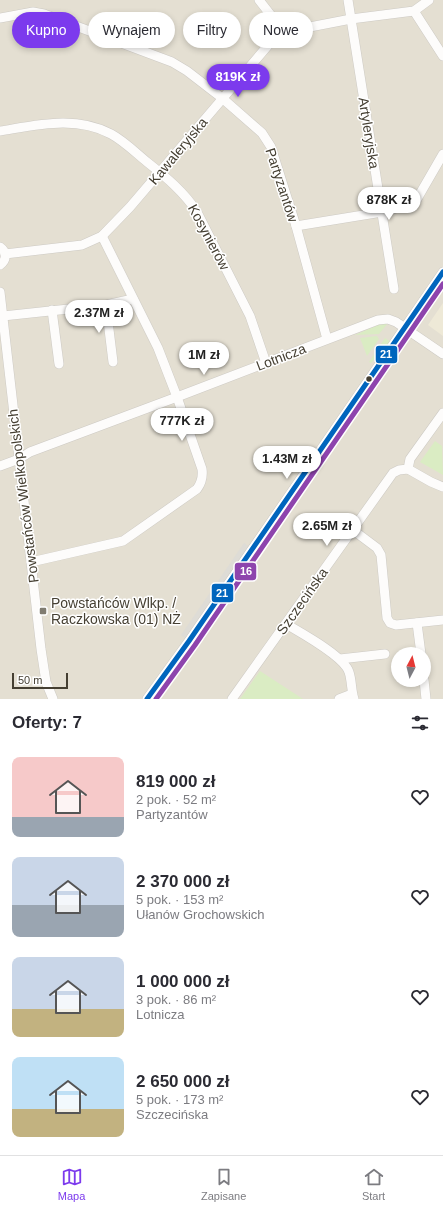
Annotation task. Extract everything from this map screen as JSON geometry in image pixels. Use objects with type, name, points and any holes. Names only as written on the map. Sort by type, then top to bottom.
[{"type":"street","points":[[259,0],[268,12]]},
{"type":"street","name":"Artyleryjska","points":[[348,0],[394,289]]},
{"type":"street","name":"Kawaleryjska","points":[[313,26],[414,10],[429,0]]},
{"type":"street","points":[[414,10],[443,56]]},
{"type":"street","name":"Partyzantów","points":[[0,18],[33,12],[44,14],[172,62],[187,71],[222,98],[262,133],[271,147],[296,226],[327,339]]},
{"type":"street","name":"Kawaleryjska","points":[[3,251],[82,245],[102,236],[130,207],[266,48]]},
{"type":"street","name":"Kosynierów","points":[[0,131],[62,122],[99,128],[112,135],[160,172],[188,198],[197,212],[250,316],[266,363]]},
{"type":"street","points":[[296,226],[382,212],[412,204],[417,200],[443,154]]},
{"type":"street","points":[[31,562],[123,541],[198,488],[203,475],[177,397],[158,348],[102,236]]},
{"type":"street","points":[[0,265],[4,261],[3,251]]},
{"type":"street","points":[[147,699],[194,635],[443,272]]},
{"type":"street","name":"Powstańców Wielkopolskich","points":[[0,292],[3,316],[5,377],[19,459],[44,671],[46,682],[53,699]]},
{"type":"street","points":[[3,316],[106,305],[133,299]]},
{"type":"street","points":[[106,305],[113,362]]},
{"type":"street","points":[[52,310],[59,364]]},
{"type":"street","name":"Lotnicza","points":[[0,466],[19,459],[30,452],[383,319],[396,322],[443,354]]},
{"type":"street","points":[[443,413],[410,459],[408,468],[423,478],[443,487],[443,492]]},
{"type":"street","name":"Szczecińska","points":[[232,699],[393,473],[408,468]]},
{"type":"street","points":[[352,530],[377,548],[380,555],[387,618],[390,623],[396,625],[443,620]]},
{"type":"street","points":[[417,623],[420,647]]},
{"type":"street","points":[[286,624],[340,659],[349,671],[353,697],[339,699]]},
{"type":"street","points":[[340,659],[385,654]]},
{"type":"street","points":[[425,687],[426,699]]},
{"type":"shaded area","points":[[0,0],[443,0],[443,699],[0,699]]},
{"type":"shaded area","points":[[443,303],[443,336],[428,325]]},
{"type":"shaded area","points":[[244,543],[253,549],[189,641],[181,635]]},
{"type":"green space","points":[[388,323],[379,334],[355,335],[380,324]]},
{"type":"green space","points":[[377,336],[379,339],[367,356],[360,338]]},
{"type":"green space","points":[[385,338],[391,342],[371,363],[369,362]]},
{"type":"green space","points":[[435,441],[442,446],[443,475],[420,462]]},
{"type":"green space","points":[[260,671],[303,699],[240,699]]},
{"type":"transit line","name":"21","points":[[147,699],[189,641],[443,272]]},
{"type":"transit line","name":"16","points":[[156,699],[195,645],[443,284]]},
{"type":"place","name":"Powstańców Wlkp. / Raczkowska (01) NŻ","points":[[43,611]]}]
